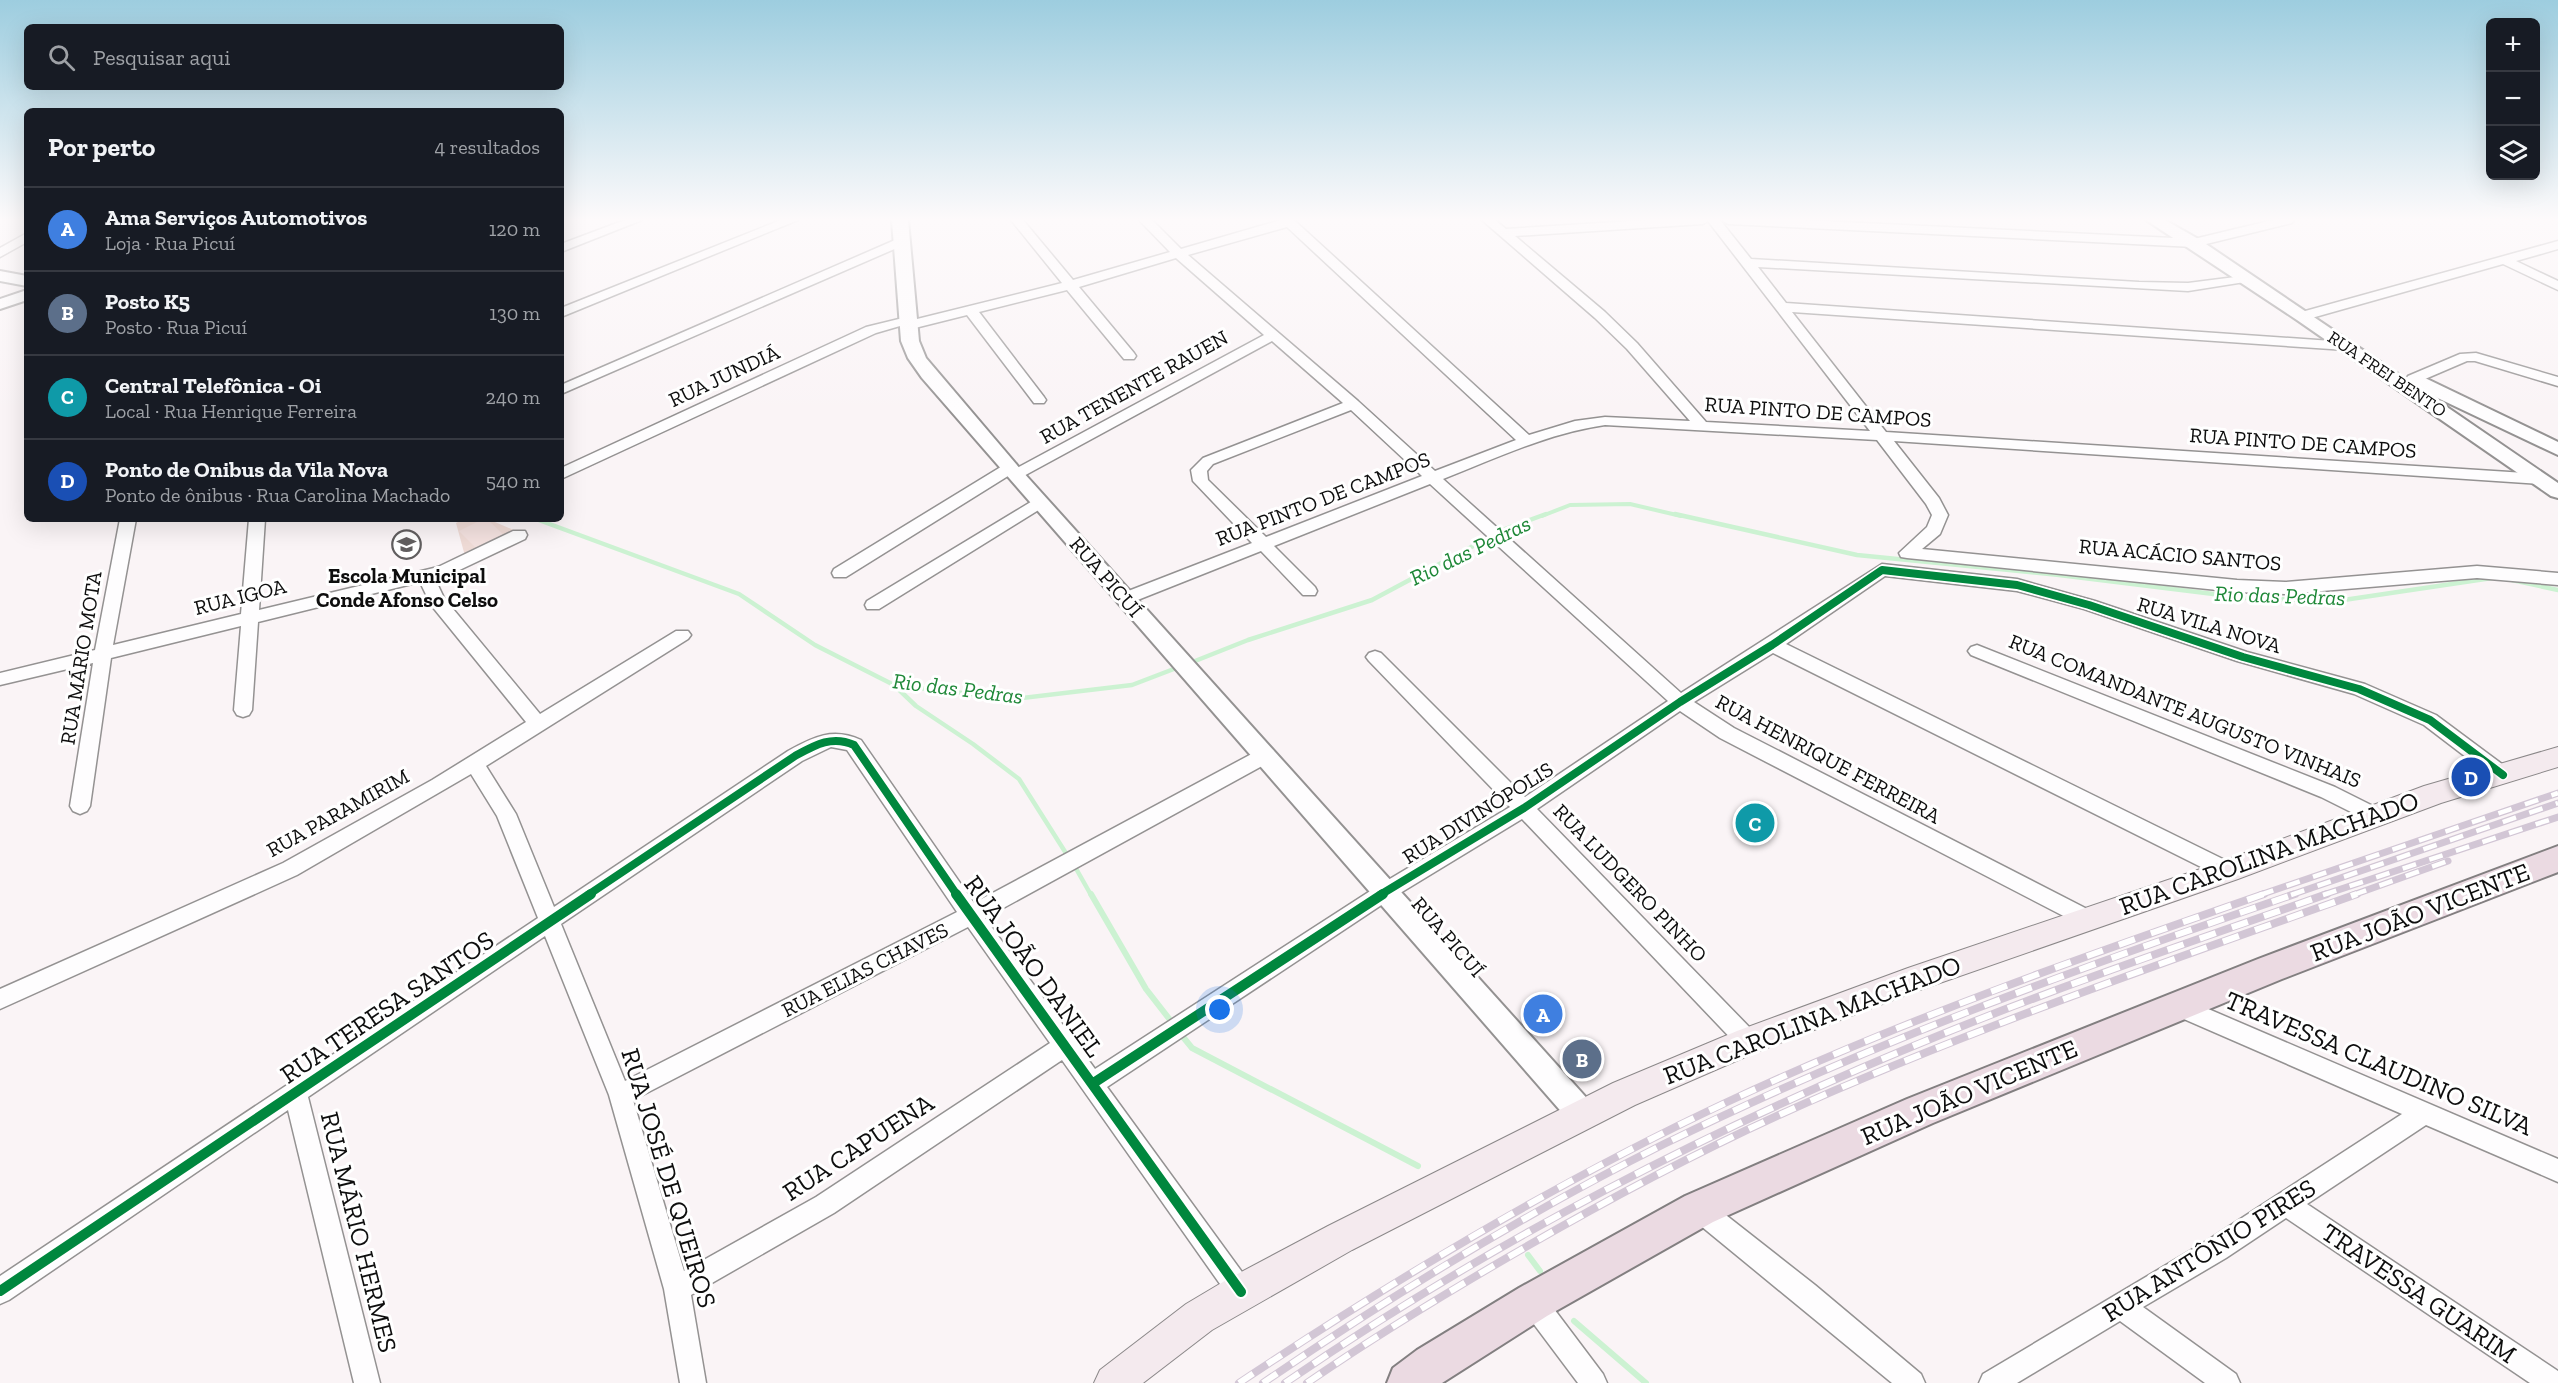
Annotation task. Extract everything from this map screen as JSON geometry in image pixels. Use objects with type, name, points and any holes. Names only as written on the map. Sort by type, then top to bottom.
[{"type":"main road","name":"RUA CAROLINA MACHADO","points":[[1113,1383],[1199,1317],[1241,1292],[1582,1114],[1748,1041],[1908,981],[2228,871],[2374,814],[2558,757]]},
{"type":"main road","name":"RUA JOÃO VICENTE","points":[[1408,1383],[1432,1365],[1533,1302],[1699,1209],[1920,1111],[2178,1006],[2558,859]]},
{"type":"street","points":[[564,312],[632,285]]},
{"type":"street","points":[[564,389],[802,285]]},
{"type":"street","name":"RUA PICUÍ","points":[[905,285],[910,341],[917,358],[1012,472],[1266,755],[1582,1114]]},
{"type":"street","points":[[1070,285],[1130,356]]},
{"type":"street","name":"RUA JUNDIÁ","points":[[564,473],[888,324],[972,312],[1070,285]]},
{"type":"street","name":"RUA HENRIQUE FERREIRA","points":[[1215,285],[1353,404],[1484,526],[1680,702],[1727,733],[2086,918]]},
{"type":"street","points":[[1357,285],[1526,441]]},
{"type":"street","points":[[1565,285],[1632,346],[1701,425]]},
{"type":"street","points":[[1764,285],[1880,436]]},
{"type":"street","points":[[2114,285],[2188,287],[2204,285]]},
{"type":"street","name":"RUA FREI BENTO","points":[[2256,285],[2346,346],[2407,381],[2466,428],[2558,492]]},
{"type":"street","points":[[2303,316],[2416,285]]},
{"type":"street","points":[[0,304],[24,296]]},
{"type":"street","points":[[1781,307],[2346,346]]},
{"type":"street","points":[[972,312],[1039,400]]},
{"type":"street","name":"RUA TENENTE RAUEN","points":[[840,573],[1012,472],[1274,335]]},
{"type":"street","points":[[2407,381],[2465,357],[2476,357],[2558,382]]},
{"type":"street","points":[[2533,374],[2558,366]]},
{"type":"street","points":[[2407,381],[2558,449]]},
{"type":"street","points":[[1309,591],[1201,481],[1199,470],[1208,461],[1353,404]]},
{"type":"street","points":[[2466,428],[2495,419]]},
{"type":"street","name":"RUA PINTO DE CAMPOS","points":[[1124,599],[1526,441],[1575,425],[1605,421],[1880,436],[2541,479]]},
{"type":"street","name":"RUA ACÁCIO SANTOS","points":[[1880,436],[1922,484],[1940,515],[1934,530],[1907,553],[2237,586],[2285,588],[2477,572],[2558,579]]},
{"type":"street","points":[[873,605],[1039,502]]},
{"type":"street","name":"RUA MÁRIO MOTA","points":[[80,806],[103,654],[127,522]]},
{"type":"street","points":[[243,711],[257,522]]},
{"type":"street","name":"RUA IGOA","points":[[0,679],[454,567],[519,535]]},
{"type":"street","name":"RUA DIVINÓPOLIS","points":[[1092,1084],[1385,892],[1524,808],[1680,702],[1772,645],[1882,570]]},
{"type":"street","name":"RUA VILA NOVA","points":[[1882,570],[2017,585],[2089,605],[2243,657],[2359,689],[2430,720],[2503,775]]},
{"type":"street","points":[[425,575],[437,601],[538,724]]},
{"type":"street","name":"RUA PARAMIRIM","points":[[0,999],[174,918],[290,869],[367,827],[682,635]]},
{"type":"street","points":[[1772,645],[2228,871]]},
{"type":"street","name":"RUA COMANDANTE AUGUSTO VINHAIS","points":[[1977,651],[2328,792],[2374,814]]},
{"type":"street","name":"RUA LUDGERO PINHO","points":[[1375,657],[1748,1041]]},
{"type":"street","name":"RUA JOÃO DANIEL","points":[[795,756],[829,739],[845,740],[854,745],[971,915],[1241,1292]]},
{"type":"street","name":"RUA ELIAS CHAVES","points":[[620,1095],[971,915],[1087,850],[1266,755]]},
{"type":"street","name":"RUA TERESA SANTOS","points":[[0,1291],[296,1094],[795,756]]},
{"type":"street","name":"RUA JOSÉ DE QUEIROS","points":[[474,763],[506,814],[620,1095],[677,1289],[693,1383]]},
{"type":"street","name":"TRAVESSA CLAUDINO SILVA","points":[[2178,1006],[2558,1171]]},
{"type":"street","name":"RUA CAPUENA","points":[[677,1289],[825,1205],[1065,1046]]},
{"type":"street","name":"RUA MÁRIO HERMES","points":[[296,1094],[367,1383]]},
{"type":"street","name":"RUA ANTÔNIO PIRES","points":[[1992,1383],[2217,1249],[2424,1113]]},
{"type":"street","name":"TRAVESSA GUARIM","points":[[2286,1204],[2553,1383]]},
{"type":"street","points":[[1699,1209],[1806,1294],[1912,1383]]},
{"type":"street","points":[[1533,1302],[1594,1383]]},
{"type":"street","points":[[2120,1306],[2227,1383]]},
{"type":"shaded area","points":[[477,522],[490,522],[505,536],[478,550],[459,531]]},
{"type":"shaded area","points":[[495,522],[516,531],[465,556],[456,523]]},
{"type":"waterway","name":"Rio das Pedras","points":[[1542,516],[1570,505],[1630,504],[1681,516]]},
{"type":"waterway","name":"Rio das Pedras","points":[[1190,663],[1248,640],[1372,600],[1505,529],[1546,514]]},
{"type":"waterway","name":"Rio das Pedras","points":[[1675,514],[1857,555],[2059,575],[2246,598],[2337,601],[2492,578]]},
{"type":"waterway","name":"Rio das Pedras","points":[[544,522],[739,594],[815,645],[894,685]]},
{"type":"waterway","name":"Rio das Pedras","points":[[2512,580],[2558,590]]},
{"type":"waterway","name":"Rio das Pedras","points":[[894,685],[1014,699],[1132,685],[1179,667]]},
{"type":"waterway","points":[[894,685],[916,706],[973,744],[1019,779],[1069,858]]},
{"type":"waterway","points":[[1074,865],[1091,895]]},
{"type":"waterway","points":[[1091,894],[1146,989],[1174,1025]]},
{"type":"waterway","points":[[1179,1032],[1192,1048],[1418,1166]]},
{"type":"waterway","points":[[1528,1255],[1540,1271]]},
{"type":"waterway","points":[[1574,1321],[1646,1383]]},
{"type":"railway","points":[[2260,895],[2558,793]]},
{"type":"railway","points":[[2291,895],[2558,803]]},
{"type":"railway","points":[[2323,895],[2558,817]]},
{"type":"railway","points":[[2353,895],[2448,861]]},
{"type":"railway","points":[[1239,1383],[1357,1307],[1477,1234],[1599,1166],[1725,1103],[1924,1017],[2264,894]]},
{"type":"railway","points":[[1263,1383],[1360,1318],[1459,1257],[1560,1198],[1664,1144],[1896,1040],[2055,979],[2295,894]]},
{"type":"railway","points":[[1285,1383],[1443,1281],[1524,1234],[1688,1148],[1773,1108],[1858,1069],[1992,1014],[2327,894]]},
{"type":"railway","points":[[1307,1383],[1405,1319],[1538,1240],[1674,1166],[1744,1131],[1921,1054],[1993,1026],[2357,894]]},
{"type":"cycle path","points":[[1092,1084],[1385,892],[1524,808],[1680,702],[1772,645],[1882,570],[2017,585],[2089,605],[2243,657],[2359,689],[2430,720],[2503,775]]},
{"type":"cycle path","points":[[0,1291],[795,756],[824,742],[838,740],[854,745],[971,915],[1241,1292]]},
{"type":"place","name":"Escola Municipal Conde Afonso Celso","points":[[407,545]]},
{"type":"place","name":"Ponto de Onibus da Vila Nova","points":[[2471,777]]},
{"type":"place","name":"Central Telefônica - Oi","points":[[1755,823]]},
{"type":"place","name":"Ama Serviços Automotivos","points":[[1543,1014]]},
{"type":"place","name":"Posto K5","points":[[1582,1059]]}]
